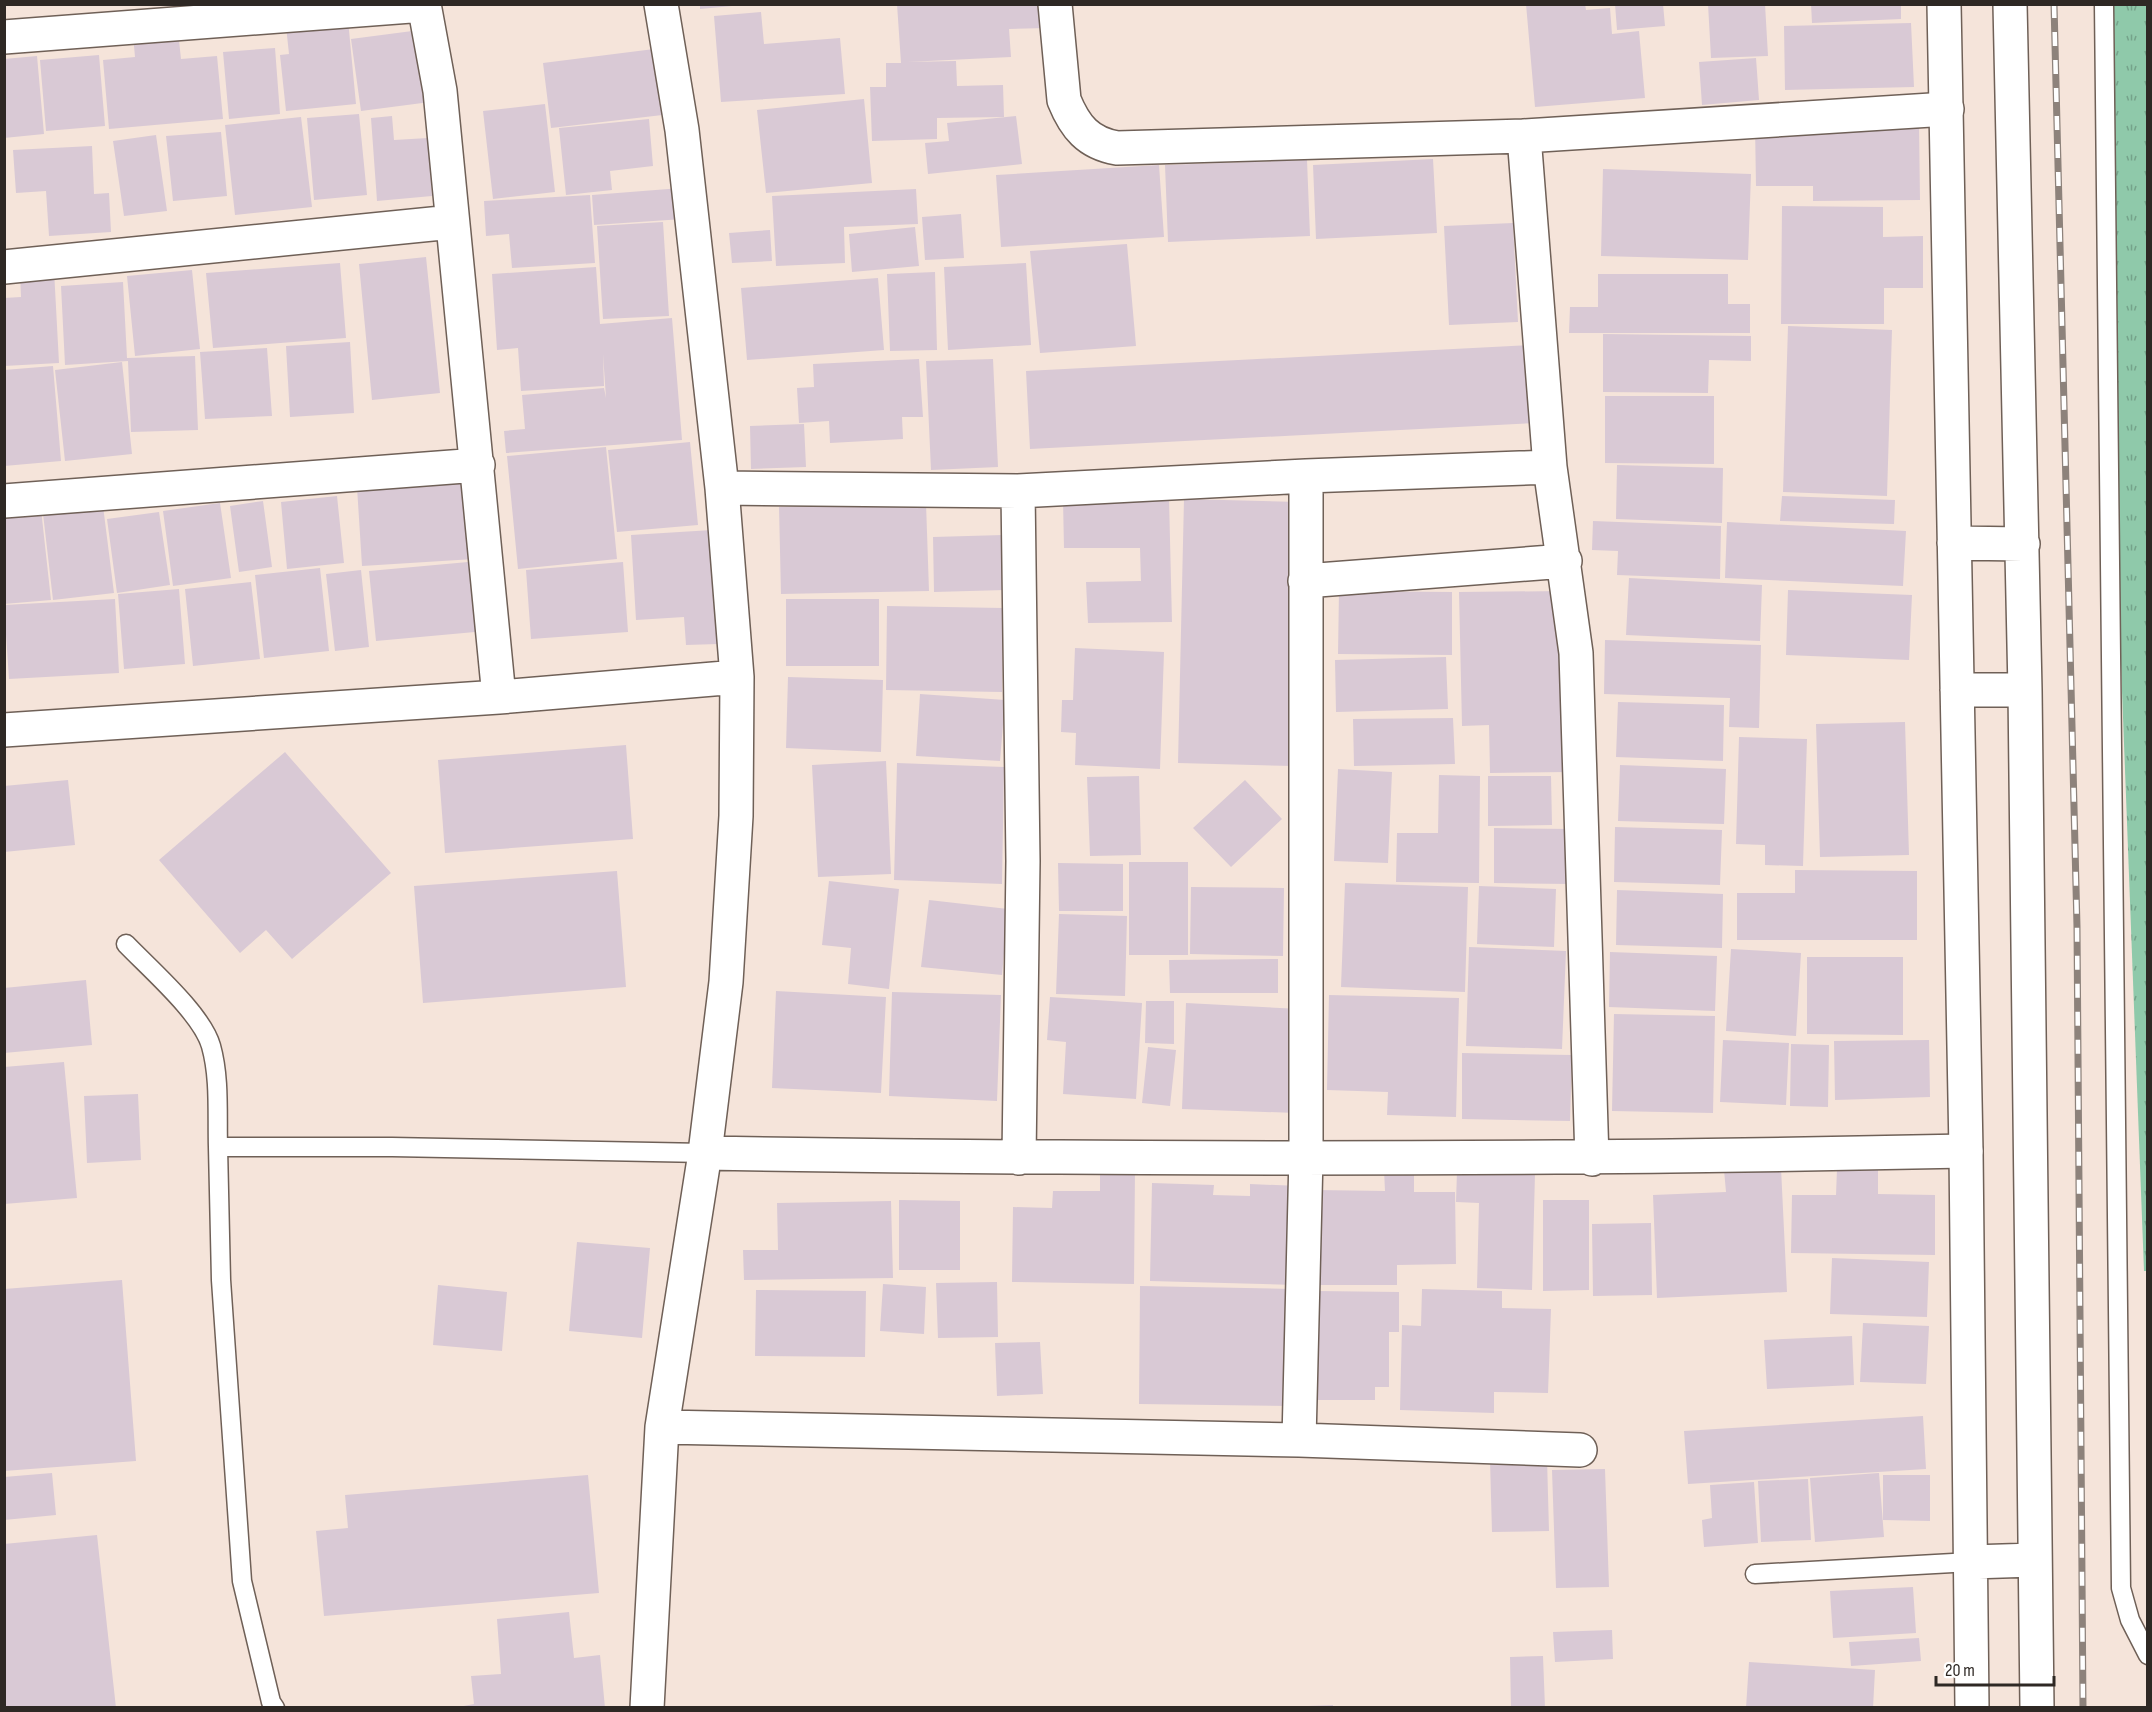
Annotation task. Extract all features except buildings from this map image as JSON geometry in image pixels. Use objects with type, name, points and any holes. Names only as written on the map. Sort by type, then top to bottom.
[{"type":"main road","points":[[647,1707],[662,1427],[705,1153],[726,982],[736,816],[737,677],[722,488],[682,130],[661,4]]},
{"type":"main road","points":[[1055,4],[1064,100],[1080,130],[1094,142],[1117,148],[1524,136],[1947,108]]},
{"type":"main road","points":[[1944,4],[1966,1151],[1972,1707]]},
{"type":"main road","points":[[2010,4],[2023,544],[2037,1707]]},
{"type":"main road","points":[[4,37],[424,5],[440,91],[478,465],[498,697]]},
{"type":"main road","points":[[1524,136],[1550,467],[1565,561],[1576,653],[1592,1159]]},
{"type":"main road","points":[[4,267],[452,222]]},
{"type":"main road","points":[[4,501],[478,465]]},
{"type":"main road","points":[[722,488],[1018,491],[1306,476],[1550,467]]},
{"type":"main road","points":[[1299,1440],[1305,1156],[1306,476]]},
{"type":"main road","points":[[1018,491],[1023,861],[1019,1158]]},
{"type":"main road","points":[[1954,543],[2023,544]]},
{"type":"main road","points":[[1305,581],[1565,561]]},
{"type":"main road","points":[[4,730],[498,697],[737,677]]},
{"type":"main road","points":[[1957,690],[2025,690]]},
{"type":"main road","points":[[705,1153],[1019,1158],[1305,1156],[1592,1159],[1966,1151]]},
{"type":"main road","points":[[662,1427],[1299,1440],[1581,1450]]},
{"type":"main road","points":[[1971,1562],[2035,1560]]},
{"type":"lane","points":[[2104,4],[2121,1588],[2130,1620],[2148,1655]]},
{"type":"lane","points":[[126,944],[197,1019],[210,1043],[216,1068],[221,1280],[242,1581],[270,1702],[275,1707]]},
{"type":"lane","points":[[218,1147],[392,1147],[705,1153]]},
{"type":"lane","points":[[1755,1574],[1971,1562]]},
{"type":"green space","points":[[2096,5],[2148,5],[2147,1271],[2144,1271]]},
{"type":"railway","points":[[2054,4],[2077,927],[2083,1708]]}]
